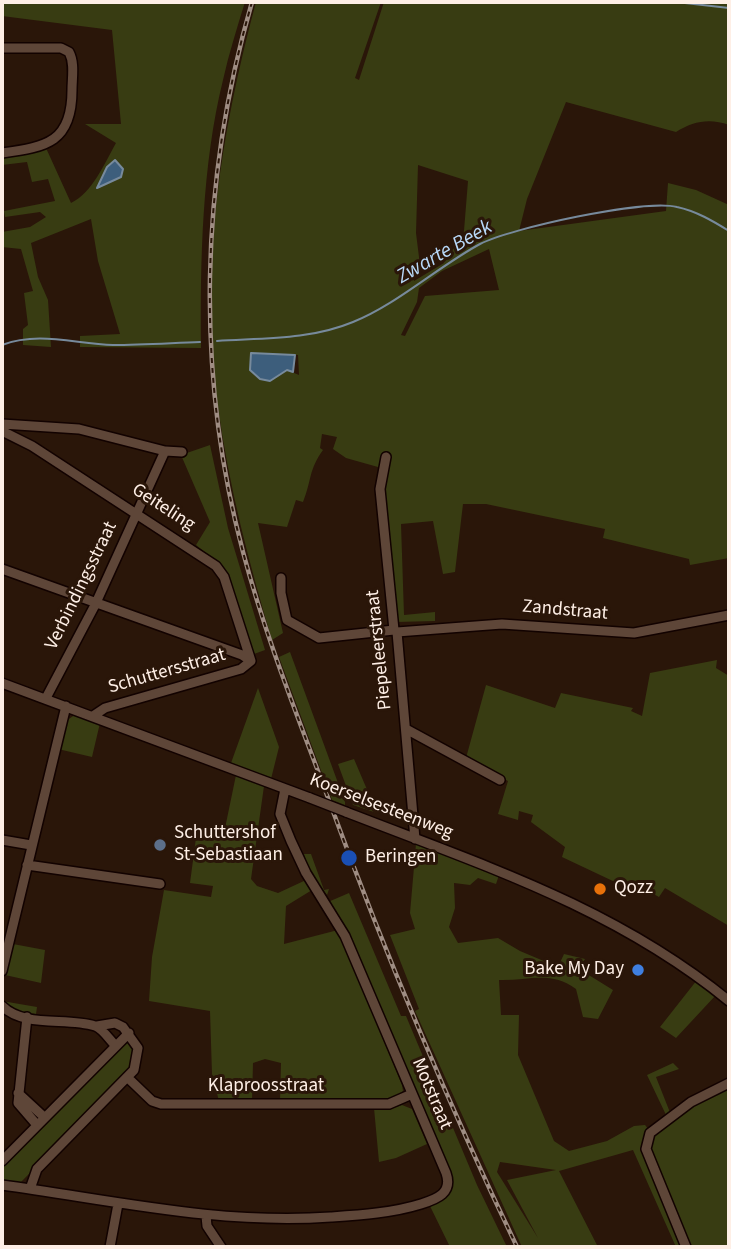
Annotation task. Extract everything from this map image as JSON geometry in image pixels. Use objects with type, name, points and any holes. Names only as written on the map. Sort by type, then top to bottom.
[{"type":"street","points":[[2,48],[61,48],[72,57],[70,118],[62,132],[45,145],[2,153]]},
{"type":"street","points":[[2,424],[79,429],[165,451],[182,452]]},
{"type":"street","name":"Geiteling","points":[[2,431],[32,446],[137,512],[216,566],[224,578],[251,661]]},
{"type":"street","name":"Verbindingsstraat","points":[[46,698],[95,605],[165,451]]},
{"type":"street","name":"Piepeleerstraat","points":[[386,457],[380,489],[415,839]]},
{"type":"street","points":[[2,569],[95,605],[242,655],[251,661]]},
{"type":"street","name":"Zandstraat","points":[[281,578],[281,593],[287,620],[319,638],[502,624],[634,633],[729,615]]},
{"type":"street","name":"Schuttersstraat","points":[[93,716],[105,708],[241,669],[251,661]]},
{"type":"street","name":"Koerselsesteenweg","points":[[2,683],[548,889],[620,925],[694,973],[729,1001]]},
{"type":"street","points":[[2,971],[66,706]]},
{"type":"street","points":[[406,729],[500,780]]},
{"type":"street","name":"Motstraat","points":[[2,1185],[206,1216],[272,1219],[352,1216],[407,1208],[442,1196],[449,1182],[345,936],[306,873],[280,814],[285,789]]},
{"type":"street","points":[[2,840],[31,845]]},
{"type":"street","points":[[27,865],[160,884]]},
{"type":"street","points":[[2,1006],[9,1013],[27,1017],[97,1026],[115,1023],[129,1033],[138,1048],[136,1063],[128,1078],[37,1170],[30,1189]]},
{"type":"street","points":[[27,1017],[18,1093],[19,1106],[37,1125]]},
{"type":"street","points":[[97,1026],[116,1045]]},
{"type":"street","points":[[2,1161],[129,1033]]},
{"type":"street","name":"Klaproosstraat","points":[[128,1078],[152,1101],[161,1104],[389,1104],[412,1094]]},
{"type":"street","points":[[686,1247],[646,1149],[646,1140],[650,1133],[691,1102],[729,1083]]},
{"type":"street","points":[[18,1093],[44,1117]]},
{"type":"street","points":[[110,1247],[118,1204]]},
{"type":"street","points":[[206,1216],[207,1226],[221,1247]]},
{"type":"green space","points":[[2,2],[245,2],[225,70],[211,146],[202,247],[201,348],[80,347],[80,336],[120,334],[98,261],[91,219],[31,243],[38,277],[48,300],[51,347],[23,345],[23,329],[28,325],[24,293],[33,291],[21,249],[2,247],[2,232],[30,227],[46,217],[40,212],[5,217],[4,211],[55,201],[48,179],[32,182],[27,162],[2,165],[2,158],[46,148],[71,203],[92,185],[116,143],[85,124],[121,124],[112,30],[2,16]]},
{"type":"green space","points":[[256,2],[381,2],[355,78],[359,80],[384,2],[729,2],[729,125],[702,122],[676,132],[566,102],[527,199],[519,231],[666,211],[668,183],[696,190],[729,205],[729,558],[690,565],[689,559],[603,538],[605,529],[486,504],[463,504],[455,572],[443,574],[433,521],[401,524],[404,615],[435,612],[435,621],[396,622],[382,495],[385,469],[346,458],[333,449],[337,437],[322,434],[320,448],[323,450],[312,470],[303,502],[296,500],[287,527],[258,523],[283,633],[272,640],[234,496],[212,356],[212,254],[216,203],[243,51]],"holes":[[[418,165],[468,181],[463,243],[441,256],[444,263],[414,281],[413,272],[420,265],[416,233]],[[489,249],[499,290],[425,296],[405,336],[401,335],[417,302],[419,288],[442,271]],[[251,353],[298,355],[299,375],[287,370],[266,381]]]},
{"type":"green space","points":[[210,445],[228,528],[265,650],[254,654],[239,620],[229,577],[221,565],[196,545],[210,522],[181,455]]},
{"type":"green space","points":[[290,652],[345,805],[332,800],[279,657]]},
{"type":"green space","points":[[717,660],[716,668],[729,676],[729,926],[665,888],[659,897],[637,885],[634,891],[562,857],[565,847],[531,822],[533,815],[519,811],[518,820],[498,814],[508,781],[466,758],[486,685],[555,708],[561,693],[633,708],[631,711],[642,716],[650,673]]},
{"type":"green space","points":[[258,688],[279,747],[271,779],[231,763]]},
{"type":"green space","points":[[76,714],[100,723],[92,757],[58,749],[66,721]]},
{"type":"green space","points":[[354,759],[377,813],[353,805],[338,764]]},
{"type":"green space","points":[[236,775],[264,786],[251,879],[257,886],[278,893],[306,880],[312,890],[286,906],[284,944],[338,930],[402,1085],[403,1091],[392,1099],[280,1101],[281,1063],[265,1059],[253,1063],[252,1101],[219,1101],[212,1074],[210,1011],[149,1001],[152,957],[164,890],[211,897],[213,886],[190,883],[197,830],[224,833]]},
{"type":"green space","points":[[416,844],[499,875],[496,884],[478,878],[470,885],[454,883],[455,908],[449,927],[458,943],[498,938],[520,951],[558,967],[564,954],[585,959],[579,969],[613,990],[598,1019],[583,1017],[576,989],[567,983],[548,978],[499,980],[501,1015],[519,1015],[518,1055],[554,1141],[569,1151],[607,1141],[634,1126],[645,1125],[649,1130],[643,1140],[644,1150],[683,1247],[676,1247],[633,1150],[559,1171],[598,1247],[522,1247],[415,1011],[419,1009],[390,935],[415,929],[410,913]],"holes":[[[500,1162],[556,1170],[507,1180],[538,1238],[497,1172]]]},
{"type":"green space","points":[[304,854],[311,854],[324,890],[329,889],[327,895],[308,870]]},
{"type":"green space","points":[[349,893],[401,1016],[406,1016],[477,1185],[507,1247],[450,1247],[429,1204],[449,1192],[452,1178],[350,940],[328,902]]},
{"type":"green space","points":[[13,944],[45,950],[41,983],[5,975]]},
{"type":"green space","points":[[697,980],[716,995],[676,1038],[660,1027]]},
{"type":"green space","points":[[2,1001],[37,1007],[36,1014],[12,1011]]},
{"type":"green space","points":[[123,1043],[130,1043],[135,1048],[131,1071],[21,1182],[2,1183],[2,1165]]},
{"type":"green space","points":[[673,1063],[679,1069],[656,1077],[671,1115],[667,1117],[647,1075]]},
{"type":"green space","points":[[729,1086],[729,1247],[689,1247],[649,1149],[661,1128],[671,1119]]},
{"type":"green space","points":[[402,1105],[412,1109],[427,1144],[396,1158],[379,1162],[374,1108],[390,1109]]},
{"type":"water","points":[[115,160],[123,169],[121,177],[97,188],[107,167]]},
{"type":"water","points":[[251,353],[295,355],[293,372],[287,370],[270,381],[260,379],[250,370]]},
{"type":"waterway","points":[[676,2],[729,8]]},
{"type":"waterway","name":"Zwarte Beek","points":[[217,341],[286,337],[337,328],[385,306],[480,244],[519,230],[578,216],[637,207],[677,207],[698,214],[729,231]]},
{"type":"waterway","name":"Zwarte Beek","points":[[2,345],[30,339],[113,345],[200,342]]},
{"type":"railway","points":[[252,2],[222,138],[210,277],[211,346],[227,484],[262,617],[352,862],[442,1084],[517,1247]]},
{"type":"place","name":"Schuttershof St-Sebastiaan","points":[[160,845]]},
{"type":"place","name":"Beringen","points":[[349,858]]},
{"type":"place","name":"Qozz","points":[[600,889]]},
{"type":"place","name":"Bake My Day","points":[[638,970]]}]
